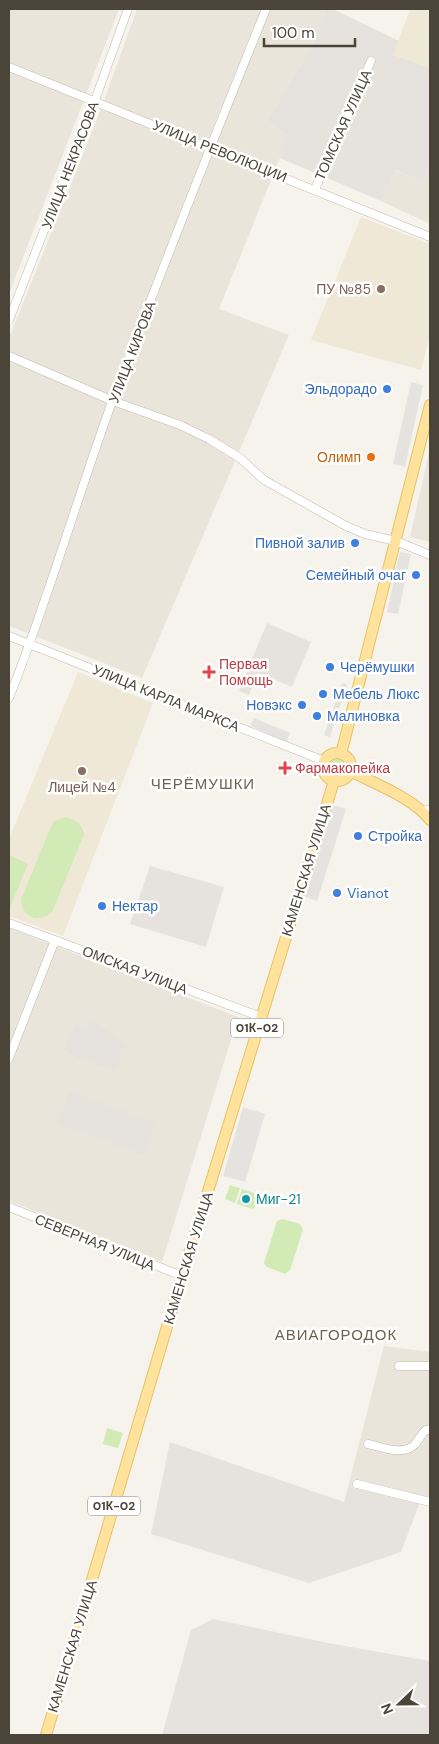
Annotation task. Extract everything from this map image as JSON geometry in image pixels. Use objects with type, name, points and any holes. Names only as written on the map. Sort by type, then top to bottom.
[{"type":"main road","points":[[341,754],[430,405]]},
{"type":"main road","points":[[341,754],[350,762],[350,771],[346,778],[334,781],[324,773],[324,761],[330,755],[341,754]]},
{"type":"main road","points":[[350,771],[426,810],[430,820]]},
{"type":"main road","name":"КАМЕНСКАЯ УЛИЦА","points":[[46,1735],[182,1276],[334,781]]},
{"type":"street","name":"УЛИЦА НЕКРАСОВА","points":[[9,320],[95,100],[128,9]]},
{"type":"street","name":"УЛИЦА КИРОВА","points":[[9,698],[30,644],[113,401],[210,148],[266,9]]},
{"type":"street","name":"ТОМСКАЯ УЛИЦА","points":[[315,189],[371,61]]},
{"type":"street","name":"УЛИЦА РЕВОЛЮЦИИ","points":[[9,67],[95,100],[430,237]]},
{"type":"street","points":[[9,356],[113,401],[180,425],[209,439],[240,458],[264,480],[346,526],[365,534],[396,541],[430,555]]},
{"type":"street","name":"УЛИЦА КАРЛА МАРКСА","points":[[9,636],[324,761]]},
{"type":"street","name":"ОМСКАЯ УЛИЦА","points":[[9,923],[261,1017]]},
{"type":"street","points":[[9,1058],[54,940]]},
{"type":"street","name":"СЕВЕРНАЯ УЛИЦА","points":[[9,1208],[182,1276]]},
{"type":"street","points":[[399,1366],[430,1366]]},
{"type":"street","points":[[368,1444],[407,1450],[414,1446],[420,1435],[426,1430],[430,1430]]},
{"type":"street","points":[[357,1484],[430,1502]]},
{"type":"shaded area","points":[[9,9],[119,9],[9,294]]},
{"type":"shaded area","points":[[137,9],[327,9],[312,46],[267,121],[287,136],[280,158],[219,309],[289,335],[142,678],[9,626],[9,338],[98,117]]},
{"type":"shaded area","points":[[327,9],[333,9],[399,41],[394,55],[430,68],[430,167],[425,182],[395,170],[381,201],[280,158],[287,136],[267,121],[312,46]]},
{"type":"shaded area","points":[[410,9],[430,9],[430,68],[393,55]]},
{"type":"shaded area","points":[[430,167],[430,224],[381,201],[394,170],[425,182]]},
{"type":"shaded area","name":"ПУ №85","points":[[361,217],[430,244],[430,334],[421,370],[311,340]]},
{"type":"shaded area","points":[[411,382],[423,385],[405,467],[393,464]]},
{"type":"shaded area","points":[[430,448],[430,542],[410,537]]},
{"type":"shaded area","points":[[400,552],[411,554],[398,614],[387,612]]},
{"type":"shaded area","points":[[267,623],[311,642],[292,687],[258,673],[249,695],[239,691]]},
{"type":"shaded area","name":"Лицей №4","points":[[78,672],[153,703],[63,936],[9,916],[9,839]]},
{"type":"shaded area","points":[[342,683],[347,684],[330,737],[324,735]]},
{"type":"shaded area","points":[[254,718],[290,733],[287,742],[250,726]]},
{"type":"shaded area","points":[[333,805],[346,809],[317,901],[304,896]]},
{"type":"shaded area","points":[[150,866],[224,887],[206,947],[130,924]]},
{"type":"shaded area","points":[[9,928],[238,1017],[162,1262],[9,1201]]},
{"type":"shaded area","points":[[90,1018],[126,1045],[115,1070],[76,1058],[64,1049],[75,1025],[86,1027]]},
{"type":"shaded area","points":[[70,1091],[155,1122],[143,1155],[58,1124]]},
{"type":"shaded area","points":[[243,1107],[265,1114],[245,1182],[223,1176]]},
{"type":"shaded area","points":[[384,1346],[430,1352],[430,1505],[348,1487]]},
{"type":"shaded area","points":[[170,1442],[344,1502],[348,1487],[420,1502],[401,1552],[309,1583],[151,1534]]},
{"type":"shaded area","points":[[213,1619],[328,1643],[430,1661],[430,1735],[162,1735],[191,1630]]},
{"type":"green space","points":[[336,755],[345,758],[348,767],[345,776],[336,779],[327,776],[324,767],[327,758]]},
{"type":"green space","points":[[66,817],[78,823],[84,835],[52,912],[42,918],[32,917],[24,910],[21,899],[53,822]]},
{"type":"green space","points":[[9,855],[28,864],[9,910]]},
{"type":"green space","points":[[230,1185],[240,1188],[235,1203],[225,1199]]},
{"type":"green space","points":[[242,1189],[260,1195],[258,1204],[253,1209],[237,1204]]},
{"type":"green space","points":[[282,1219],[300,1224],[303,1230],[290,1270],[285,1274],[267,1267],[264,1263],[277,1221]]},
{"type":"green space","points":[[107,1428],[123,1433],[118,1448],[103,1444]]},
{"type":"place","name":"ПУ №85","points":[[381,289]]},
{"type":"place","name":"Эльдорадо","points":[[387,389]]},
{"type":"place","name":"Олимп","points":[[371,457]]},
{"type":"place","name":"Пивной залив","points":[[355,543]]},
{"type":"place","name":"Семейный очаг","points":[[416,575]]},
{"type":"place","name":"Черёмушки","points":[[330,667]]},
{"type":"place","name":"Первая Помощь","points":[[209,672]]},
{"type":"place","name":"Мебель Люкс","points":[[323,694]]},
{"type":"place","name":"Новэкс","points":[[302,705]]},
{"type":"place","name":"Малиновка","points":[[317,716]]},
{"type":"place","name":"Фармакопейка","points":[[285,768]]},
{"type":"place","name":"Лицей №4","points":[[82,771]]},
{"type":"place","name":"Стройка","points":[[358,836]]},
{"type":"place","name":"Vianot","points":[[337,893]]},
{"type":"place","name":"Нектар","points":[[102,906]]},
{"type":"place","name":"Миг-21","points":[[246,1199]]},
{"type":"district","name":"ЧЕРЁМУШКИ","points":[[203,784]]},
{"type":"district","name":"АВИАГОРОДОК","points":[[336,1335]]}]
